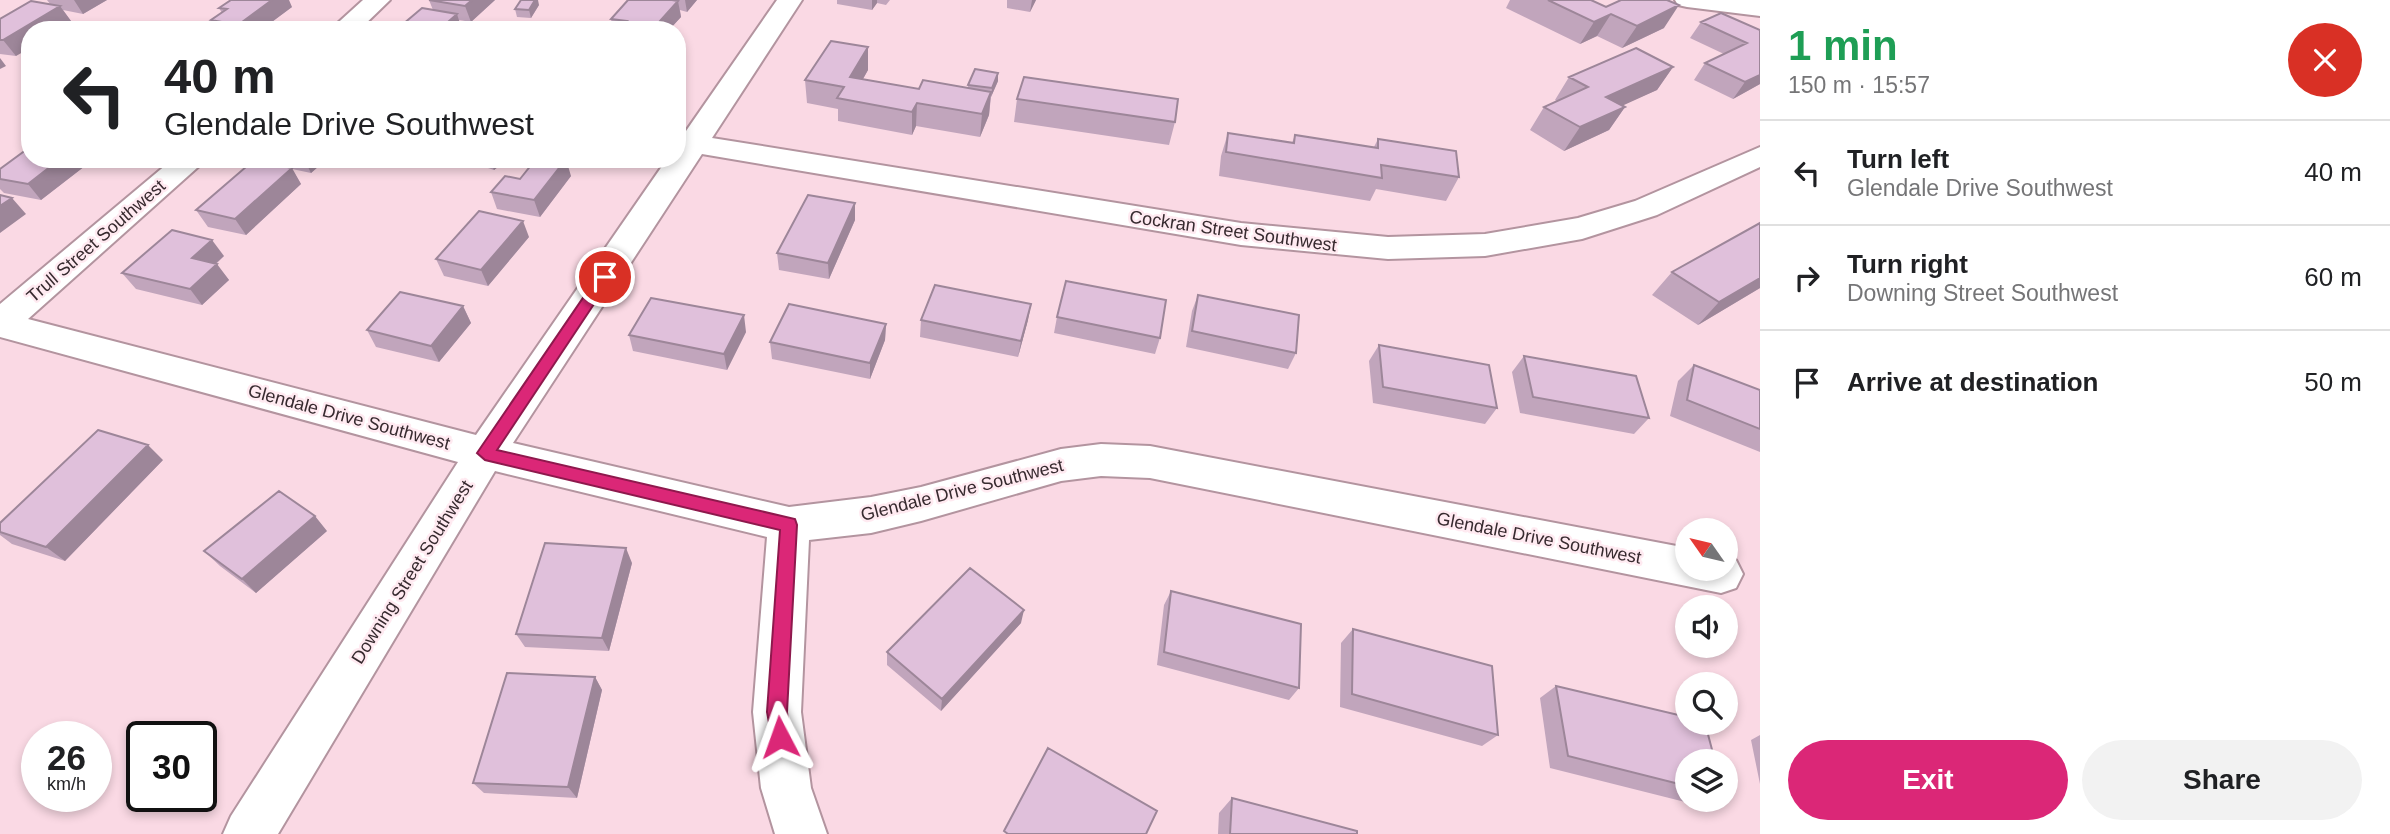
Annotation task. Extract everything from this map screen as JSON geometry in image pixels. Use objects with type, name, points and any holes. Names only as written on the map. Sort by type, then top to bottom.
[{"type":"street","points":[[354,21],[378,0]]},
{"type":"street","name":"Downing Street Southwest","points":[[686,157],[790,0]]},
{"type":"street","points":[[1687,0],[1760,8]]},
{"type":"street","name":"Cockran Street Southwest","points":[[695,144],[1255,236],[1324,246],[1397,250],[1466,248],[1526,241],[1579,229],[1631,214],[1760,156]]},
{"type":"street","name":"Trull Street Southwest","points":[[0,324],[182,168]]},
{"type":"street","name":"Downing Street Southwest","points":[[249,834],[485,453],[679,168]]},
{"type":"street","name":"Glendale Drive Southwest","points":[[0,324],[485,453],[789,525],[871,515],[921,504],[1061,465],[1101,460],[1150,462],[1675,565]]},
{"type":"street","points":[[789,525],[777,712],[786,788],[801,834]]},
{"type":"building","points":[[231,0],[272,0],[243,21],[211,20],[227,9],[219,8]]},
{"type":"building","points":[[429,0],[472,0],[465,6]]},
{"type":"building","points":[[521,0],[535,0],[529,10],[515,9]]},
{"type":"building","points":[[628,0],[678,1],[660,21],[611,19]]},
{"type":"building","points":[[1548,0],[1591,0],[1606,7],[1621,0],[1667,0],[1679,5],[1637,26],[1611,14],[1594,22]]},
{"type":"building","points":[[31,1],[60,6],[35,21],[21,21],[21,29],[3,40],[0,40],[0,19]]},
{"type":"building","points":[[422,8],[457,14],[449,21],[407,21]]},
{"type":"building","points":[[1721,13],[1760,30],[1760,75],[1745,82],[1705,63],[1747,43],[1701,22]]},
{"type":"building","points":[[831,41],[868,47],[850,77],[919,89],[923,80],[991,92],[982,114],[917,103],[912,112],[837,98],[844,87],[805,80]]},
{"type":"building","points":[[1636,48],[1673,67],[1606,97],[1625,107],[1580,127],[1544,107],[1588,87],[1569,77]]},
{"type":"building","points":[[975,69],[998,73],[992,88],[968,85]]},
{"type":"building","points":[[1024,77],[1178,99],[1175,122],[1017,99]]},
{"type":"building","points":[[1228,133],[1294,143],[1295,135],[1378,148],[1378,139],[1456,151],[1459,177],[1381,165],[1382,178],[1226,152]]},
{"type":"building","points":[[21,154],[21,168],[48,168],[28,184],[0,179],[0,169]]},
{"type":"building","points":[[245,168],[292,168],[235,219],[196,210]]},
{"type":"building","points":[[529,168],[559,168],[534,200],[491,192],[505,176],[520,179]]},
{"type":"building","points":[[0,195],[12,198],[0,206]]},
{"type":"building","points":[[808,195],[855,203],[828,263],[777,253]]},
{"type":"building","points":[[479,211],[523,221],[481,270],[436,259]]},
{"type":"building","points":[[1760,223],[1760,278],[1719,302],[1672,272]]},
{"type":"building","points":[[172,230],[212,240],[192,258],[217,264],[190,289],[122,273]]},
{"type":"building","points":[[1066,281],[1166,300],[1160,338],[1057,317]]},
{"type":"building","points":[[935,285],[1031,304],[1021,341],[921,320]]},
{"type":"building","points":[[400,292],[463,306],[431,346],[367,330]]},
{"type":"building","points":[[1198,295],[1299,315],[1296,353],[1192,331]]},
{"type":"building","points":[[651,298],[744,315],[724,354],[629,335]]},
{"type":"building","points":[[789,304],[886,324],[870,363],[770,342]]},
{"type":"building","points":[[1379,345],[1489,365],[1497,408],[1383,387]]},
{"type":"building","points":[[1524,356],[1636,376],[1649,418],[1533,397]]},
{"type":"building","points":[[1694,365],[1760,390],[1760,429],[1687,400]]},
{"type":"building","points":[[98,430],[148,445],[46,547],[0,532],[0,523]]},
{"type":"building","points":[[279,491],[315,516],[242,579],[204,551]]},
{"type":"building","points":[[545,543],[626,548],[602,638],[516,634]]},
{"type":"building","points":[[970,568],[1024,610],[942,699],[887,652]]},
{"type":"building","points":[[1171,591],[1301,624],[1299,688],[1164,652]]},
{"type":"building","points":[[1353,629],[1492,666],[1498,735],[1352,694]]},
{"type":"building","points":[[507,673],[595,677],[568,787],[473,783]]},
{"type":"building","points":[[1556,686],[1675,714],[1675,735],[1708,735],[1712,749],[1675,749],[1675,783],[1568,756]]},
{"type":"building","points":[[1048,748],[1157,811],[1146,834],[1008,834],[1004,831]]},
{"type":"building","points":[[1232,798],[1357,831],[1357,834],[1230,834]]},
{"type":"route","points":[[605,277],[485,453],[789,525],[777,712],[780,737]]}]
